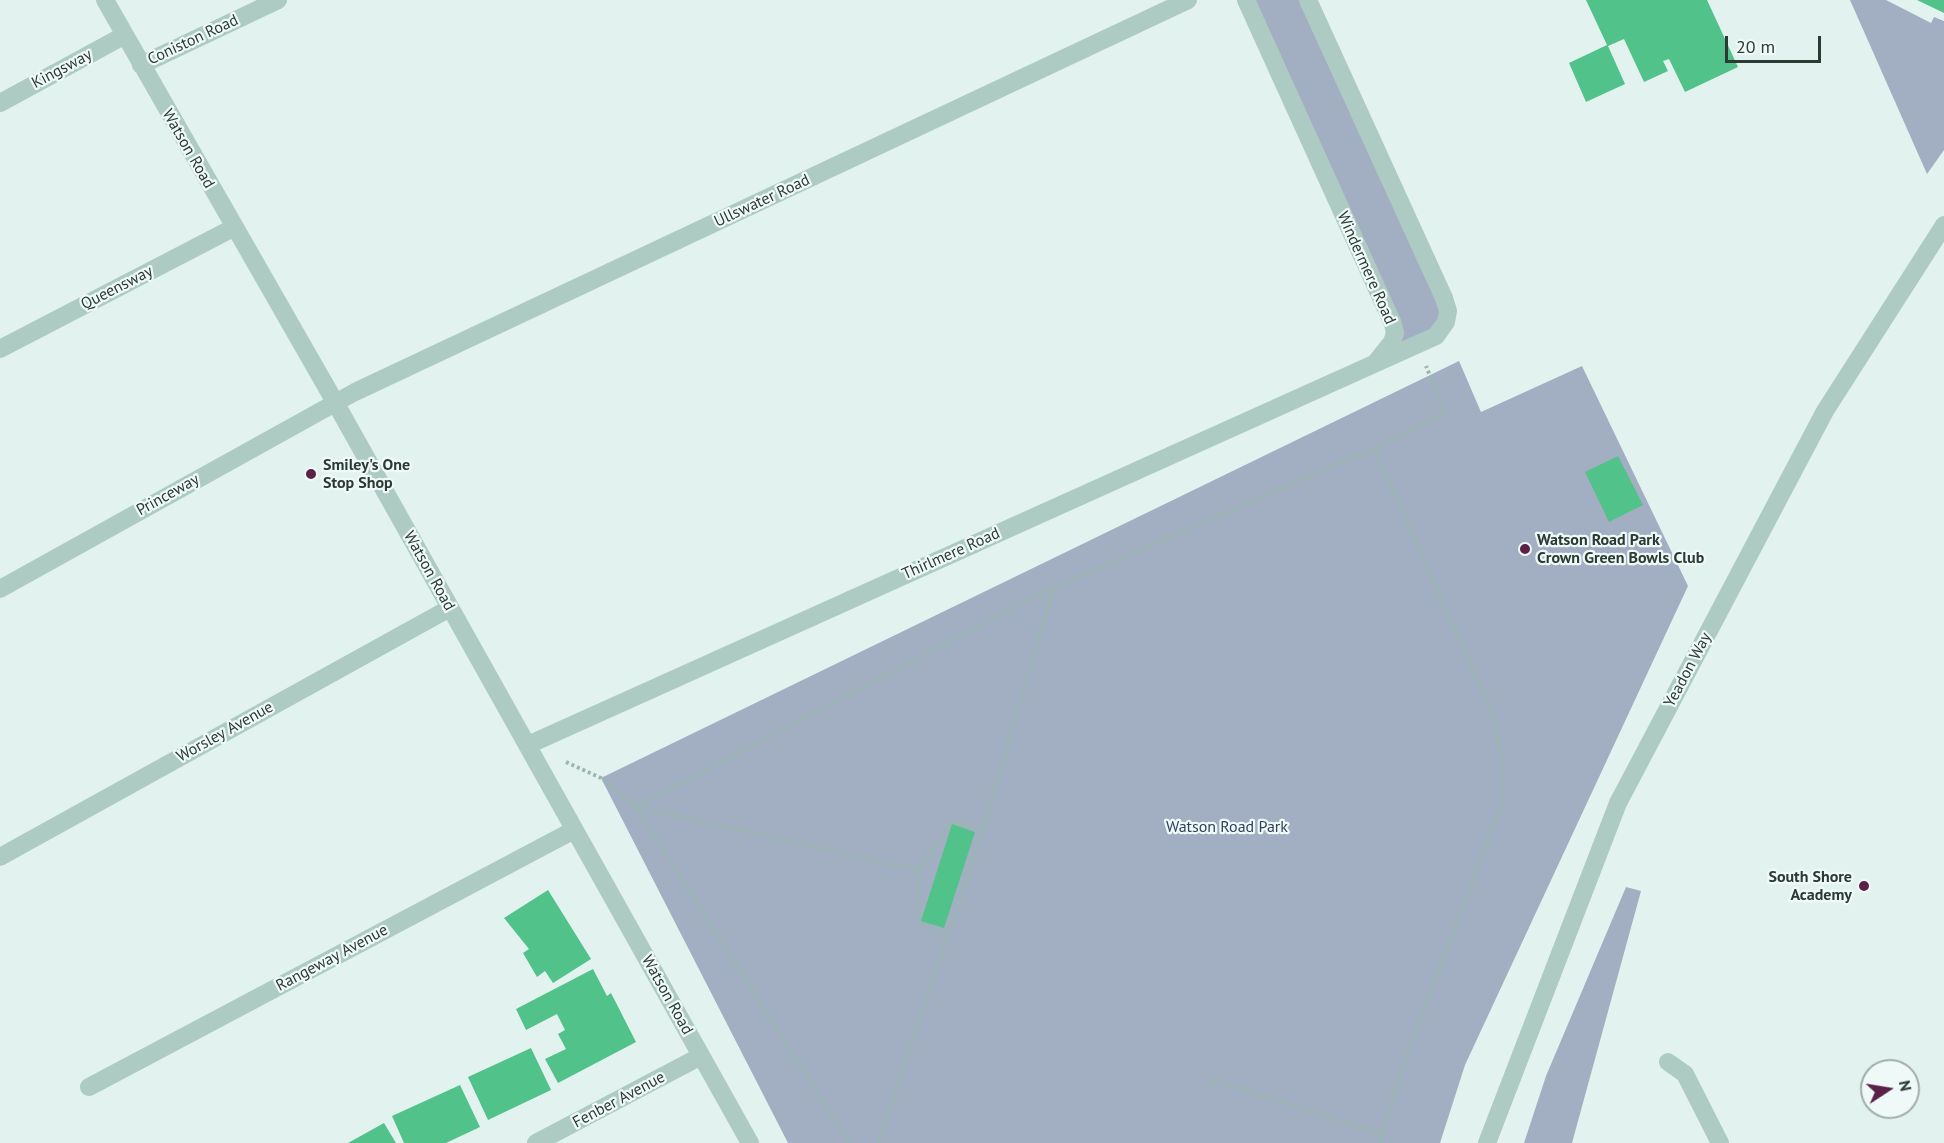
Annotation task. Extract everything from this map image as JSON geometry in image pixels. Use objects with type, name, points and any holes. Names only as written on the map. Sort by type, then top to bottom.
[{"type":"street","name":"Watson Road","points":[[105,0],[233,228],[335,402],[750,1143]]},
{"type":"street","name":"Coniston Road","points":[[141,65],[278,0]]},
{"type":"street","name":"Ullswater Road","points":[[335,402],[1188,0]]},
{"type":"street","name":"Windermere Road","points":[[1246,0],[1393,324],[1395,333],[1392,342],[1375,364]]},
{"type":"street","points":[[1308,0],[1448,311],[1443,329],[1436,336],[1375,364]]},
{"type":"street","name":"Kingsway","points":[[0,103],[125,35]]},
{"type":"street","name":"Yeadon Way","points":[[1488,1143],[1618,803],[1825,411],[1944,225]]},
{"type":"street","name":"Queensway","points":[[0,349],[233,228]]},
{"type":"street","name":"Thirlmere Road","points":[[528,745],[1375,364]]},
{"type":"street","name":"Princeway","points":[[0,588],[335,402]]},
{"type":"street","name":"Worsley Avenue","points":[[0,857],[450,608]]},
{"type":"street","name":"Rangeway Avenue","points":[[89,1087],[574,830]]},
{"type":"street","name":"Fenber Avenue","points":[[536,1143],[701,1056]]},
{"type":"street","points":[[1668,1062],[1685,1074],[1720,1143]]},
{"type":"path","points":[[636,807],[1053,588],[1374,448],[1445,413],[1418,345]]},
{"type":"path","points":[[1374,448],[1490,708],[1501,752],[1501,805],[1400,1073],[1380,1143]]},
{"type":"path","points":[[878,1143],[982,830],[1053,588]]},
{"type":"path","points":[[528,745],[601,778],[636,807],[849,1143]]},
{"type":"path","points":[[636,807],[918,870]]},
{"type":"path","points":[[946,935],[920,923],[918,870],[952,821],[982,830]]},
{"type":"path","points":[[1210,1087],[1215,1080],[1384,1135]]},
{"type":"green space","points":[[1246,0],[1308,0],[1448,311],[1418,345],[1392,342]]},
{"type":"green space","points":[[1850,0],[1886,0],[1931,23],[1934,17],[1944,21],[1944,150],[1927,174]]},
{"type":"green space","name":"Watson Road Park","points":[[1459,361],[1481,412],[1582,366],[1688,586],[1465,1065],[1440,1143],[788,1143],[601,778]]},
{"type":"green space","points":[[1626,887],[1641,891],[1572,1143],[1524,1143],[1546,1076]]},
{"type":"building","points":[[1586,0],[1707,0],[1738,67],[1685,92],[1669,59],[1663,61],[1668,71],[1644,82],[1624,39],[1608,46],[1625,84],[1586,102],[1569,63],[1607,45]]},
{"type":"building","points":[[1917,0],[1944,0],[1944,13]]},
{"type":"building","points":[[1618,456],[1643,505],[1609,522],[1585,472]]},
{"type":"building","points":[[952,824],[975,832],[944,928],[921,921]]},
{"type":"building","points":[[548,890],[591,959],[553,983],[545,971],[537,977],[523,953],[529,949],[504,918]]},
{"type":"building","points":[[593,969],[607,996],[611,993],[636,1042],[558,1083],[545,1059],[566,1049],[558,1034],[565,1030],[557,1014],[526,1030],[516,1009]]},
{"type":"building","points":[[531,1048],[551,1090],[488,1120],[468,1077]]},
{"type":"building","points":[[460,1085],[480,1127],[446,1143],[404,1143],[392,1116]]},
{"type":"building","points":[[384,1123],[396,1143],[348,1143]]},
{"type":"place","name":"Smiley's One Stop Shop","points":[[311,474]]},
{"type":"place","name":"Watson Road Park Crown Green Bowls Club","points":[[1525,549]]},
{"type":"place","name":"South Shore Academy","points":[[1864,886]]}]
